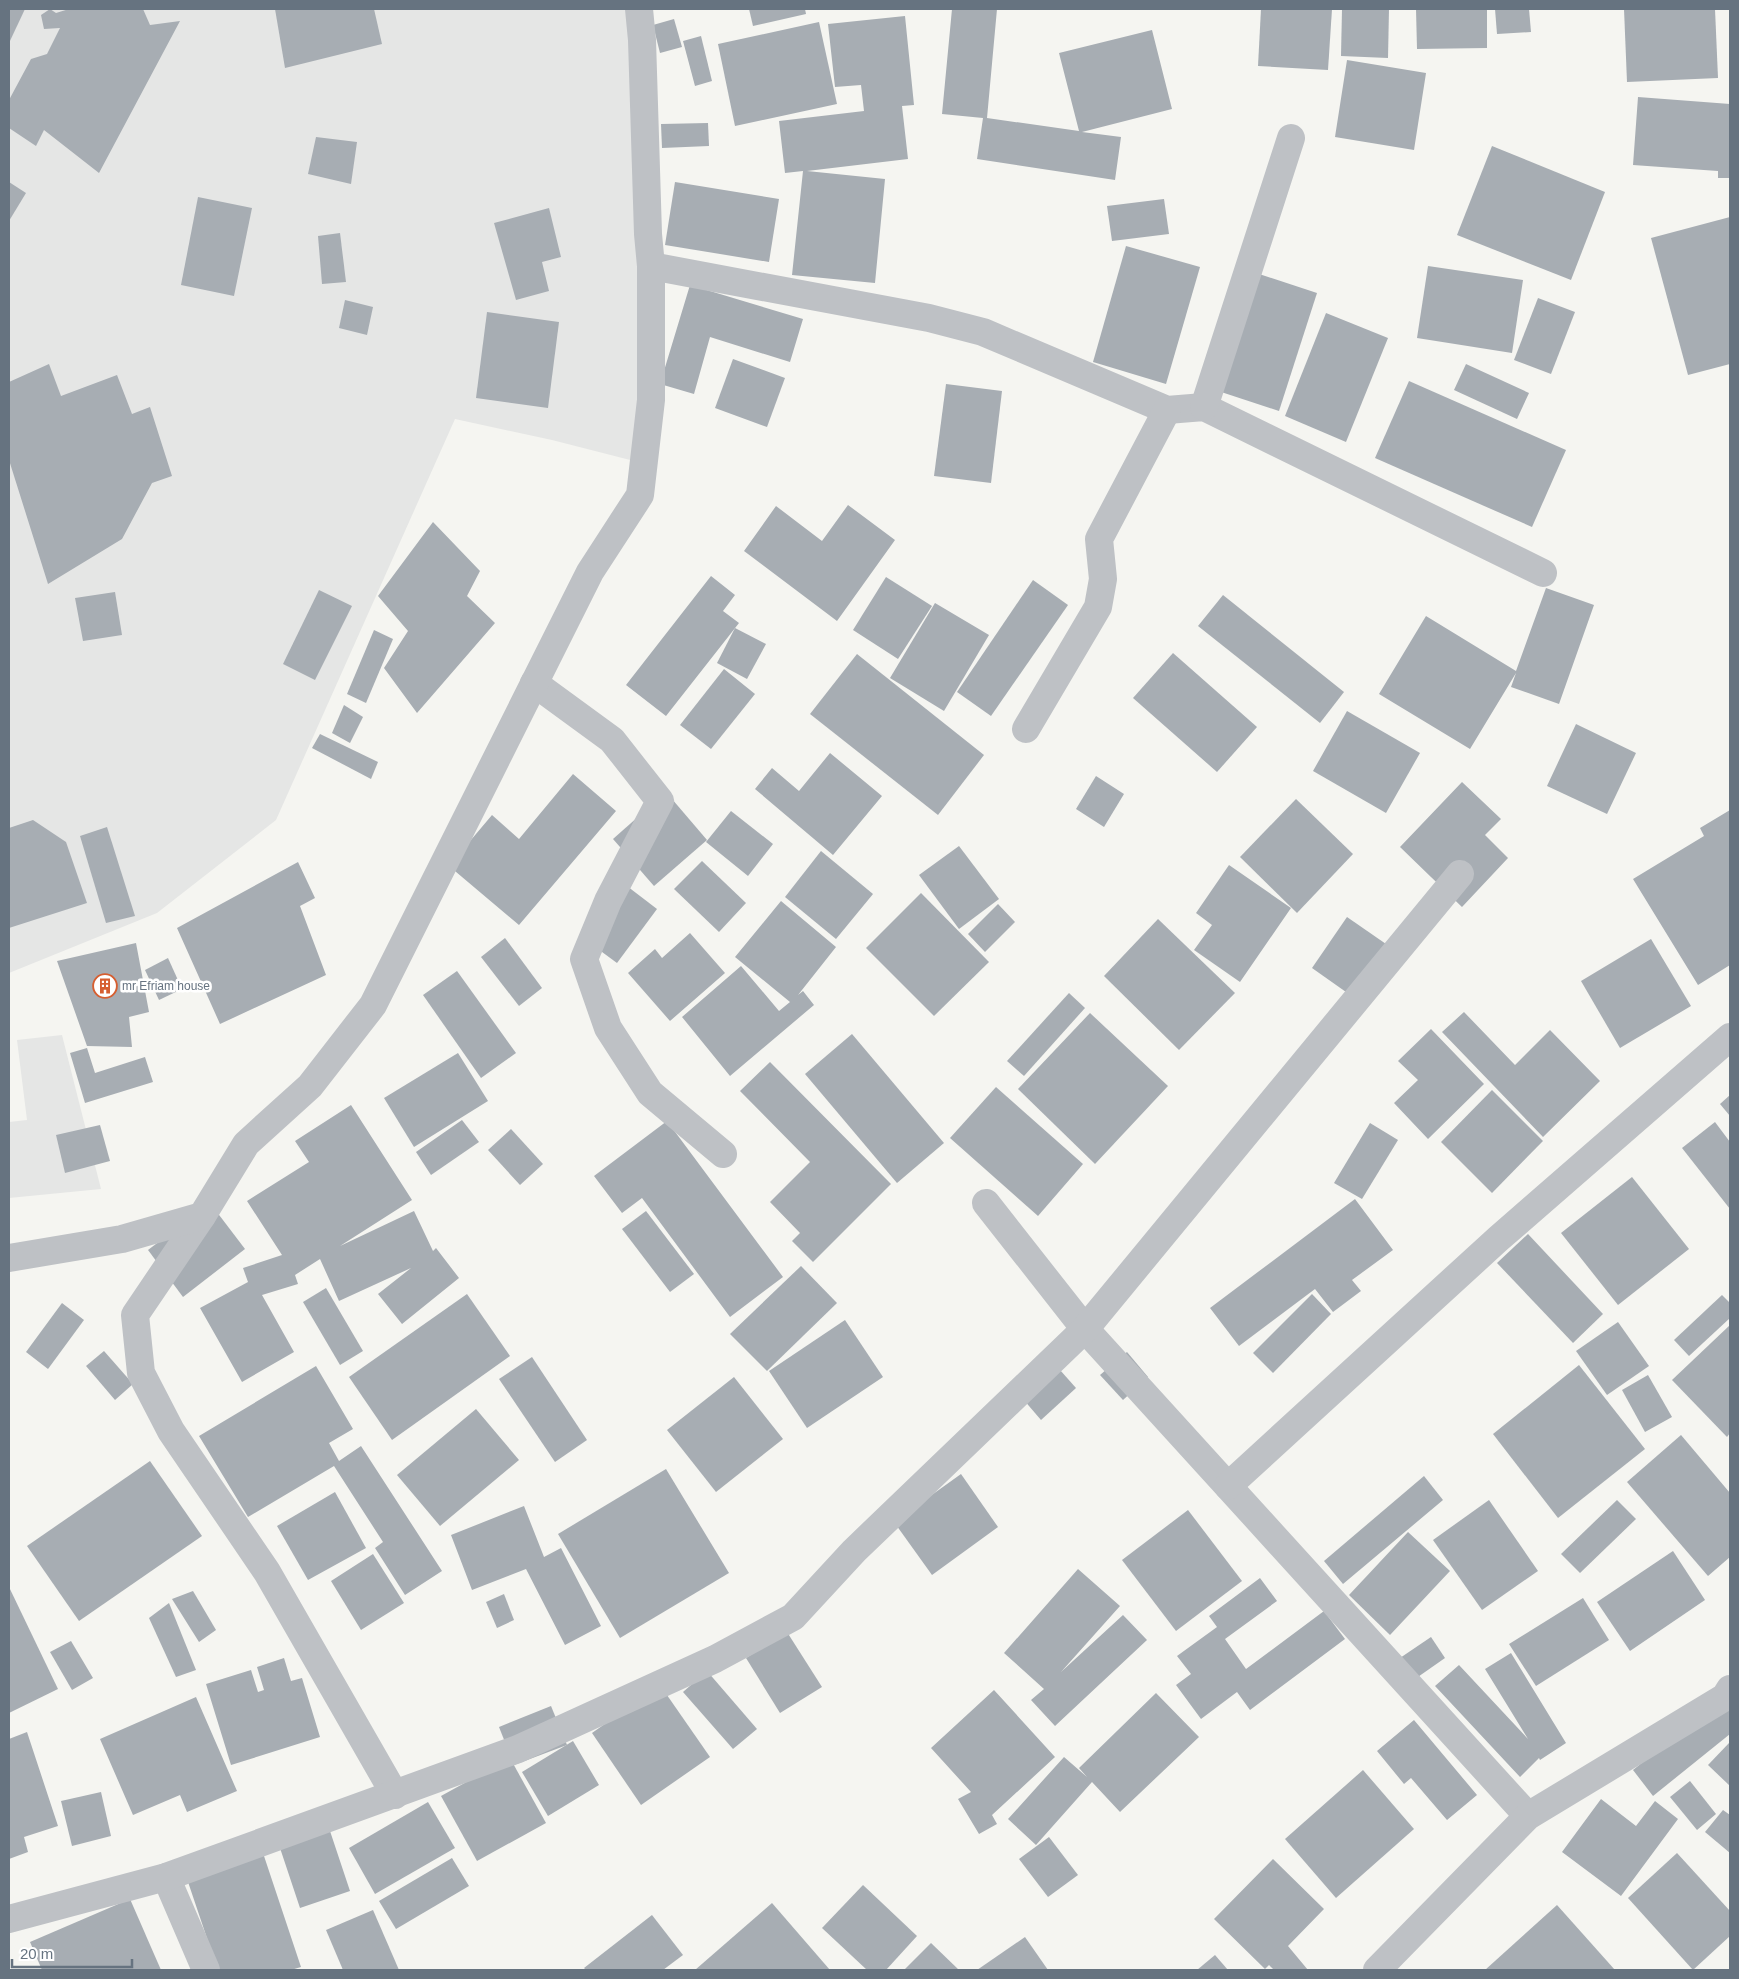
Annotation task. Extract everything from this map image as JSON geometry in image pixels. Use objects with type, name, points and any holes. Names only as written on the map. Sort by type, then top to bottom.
[{"type":"street","points":[[395,1795],[267,1572],[171,1431],[141,1373],[135,1315],[202,1216],[246,1144],[310,1086],[373,1004],[590,572],[640,495],[651,400],[651,266],[648,234],[642,40],[639,9]]},
{"type":"street","points":[[1204,407],[1291,138]]},
{"type":"street","points":[[651,266],[929,318],[983,332],[1166,410],[1204,407],[1543,572]]},
{"type":"street","points":[[1026,729],[1098,607],[1103,579],[1099,539],[1166,410]]},
{"type":"street","points":[[534,683],[612,740],[660,801],[608,901],[584,959],[608,1028],[650,1093],[724,1154]]},
{"type":"street","points":[[9,1919],[166,1877],[518,1750],[715,1659],[793,1617],[854,1550],[1085,1329],[1460,874]]},
{"type":"street","points":[[1228,1486],[1498,1239],[1730,1037]]},
{"type":"street","points":[[986,1203],[1085,1329],[1528,1816]]},
{"type":"street","points":[[9,1258],[122,1239],[202,1216]]},
{"type":"street","points":[[1377,1970],[1528,1816],[1725,1696],[1730,1689]]},
{"type":"street","points":[[166,1877],[206,1970]]},
{"type":"shaded area","points":[[9,9],[639,9],[638,462],[552,440],[455,419],[276,820],[157,913],[9,973]]},
{"type":"shaded area","points":[[62,1035],[101,1189],[9,1198],[9,1122],[27,1120],[17,1040]]},
{"type":"building","points":[[9,9],[25,9],[9,43]]},
{"type":"building","points":[[50,9],[56,13],[69,9],[143,9],[150,25],[180,21],[99,173],[44,130],[36,146],[9,128],[9,100],[31,59],[47,54],[60,28],[44,29],[41,15]]},
{"type":"building","points":[[275,9],[374,9],[382,44],[285,68]]},
{"type":"building","points":[[749,9],[805,9],[806,14],[753,26]]},
{"type":"building","points":[[952,9],[997,9],[987,118],[1079,131],[1059,53],[1152,30],[1172,109],[1082,132],[1121,137],[1115,180],[977,159],[983,118],[942,114]]},
{"type":"building","points":[[1261,9],[1332,9],[1328,70],[1258,66]]},
{"type":"building","points":[[1342,9],[1389,9],[1388,58],[1341,56]]},
{"type":"building","points":[[1416,9],[1487,9],[1487,48],[1417,49]]},
{"type":"building","points":[[1495,9],[1529,9],[1531,32],[1497,34]]},
{"type":"building","points":[[1624,9],[1715,9],[1718,78],[1627,82]]},
{"type":"building","points":[[905,16],[914,105],[902,106],[908,159],[807,171],[885,179],[875,283],[792,275],[803,171],[785,173],[779,121],[864,111],[861,85],[835,87],[828,24]]},
{"type":"building","points":[[674,19],[682,47],[660,53],[653,25]]},
{"type":"building","points":[[819,22],[837,104],[735,126],[718,44]]},
{"type":"building","points":[[701,36],[712,81],[695,86],[683,41]]},
{"type":"building","points":[[1347,60],[1426,73],[1414,150],[1335,137]]},
{"type":"building","points":[[1638,97],[1730,104],[1730,178],[1718,178],[1718,171],[1633,165]]},
{"type":"building","points":[[708,123],[709,146],[662,148],[661,124]]},
{"type":"building","points":[[316,137],[357,142],[351,184],[308,174]]},
{"type":"building","points":[[1492,146],[1605,192],[1571,280],[1457,235]]},
{"type":"building","points":[[9,182],[26,193],[9,221]]},
{"type":"building","points":[[675,182],[779,199],[769,262],[665,245]]},
{"type":"building","points":[[198,197],[252,208],[234,296],[181,285]]},
{"type":"building","points":[[1164,199],[1169,234],[1112,241],[1107,206]]},
{"type":"building","points":[[549,208],[561,257],[542,262],[549,291],[516,300],[494,223]]},
{"type":"building","points":[[1730,217],[1730,364],[1688,375],[1651,238]]},
{"type":"building","points":[[340,233],[346,282],[322,284],[318,236]]},
{"type":"building","points":[[1126,246],[1200,267],[1166,384],[1093,362]]},
{"type":"building","points":[[1428,266],[1523,280],[1512,353],[1417,338]]},
{"type":"building","points":[[1247,270],[1317,293],[1279,411],[1209,388]]},
{"type":"building","points":[[690,285],[803,319],[790,362],[710,337],[694,394],[660,384]]},
{"type":"building","points":[[1538,298],[1575,312],[1551,374],[1514,360]]},
{"type":"building","points":[[345,300],[373,307],[367,335],[339,328]]},
{"type":"building","points":[[487,312],[559,322],[548,408],[476,398]]},
{"type":"building","points":[[1326,313],[1388,338],[1346,442],[1285,416]]},
{"type":"building","points":[[733,359],[785,378],[767,427],[715,408]]},
{"type":"building","points":[[49,364],[61,396],[117,375],[132,414],[150,407],[172,476],[152,483],[122,539],[48,584],[9,460],[9,382]]},
{"type":"building","points":[[1466,364],[1529,393],[1517,419],[1454,390]]},
{"type":"building","points":[[1409,381],[1566,450],[1532,527],[1375,458]]},
{"type":"building","points":[[946,384],[1002,391],[991,483],[934,476]]},
{"type":"building","points":[[848,505],[895,540],[837,621],[744,551],[776,506],[822,541]]},
{"type":"building","points":[[433,522],[480,571],[467,596],[495,623],[417,713],[384,668],[408,631],[378,596]]},
{"type":"building","points":[[711,576],[735,595],[723,611],[739,623],[666,716],[626,685]]},
{"type":"building","points":[[886,577],[932,606],[898,659],[853,630]]},
{"type":"building","points":[[1033,580],[1068,605],[991,716],[957,692]]},
{"type":"building","points":[[1546,588],[1594,605],[1559,704],[1511,687],[1516,673],[1470,749],[1379,694],[1426,616],[1516,671]]},
{"type":"building","points":[[319,590],[352,606],[315,680],[283,664]]},
{"type":"building","points":[[115,592],[122,635],[83,641],[75,598]]},
{"type":"building","points":[[1223,595],[1344,692],[1320,723],[1198,626]]},
{"type":"building","points":[[935,603],[989,635],[944,711],[890,678]]},
{"type":"building","points":[[735,628],[766,644],[747,679],[717,663]]},
{"type":"building","points":[[374,630],[393,639],[366,703],[347,694]]},
{"type":"building","points":[[1173,653],[1257,727],[1217,772],[1133,698]]},
{"type":"building","points":[[857,654],[984,755],[938,815],[810,714]]},
{"type":"building","points":[[724,669],[755,694],[711,749],[680,725]]},
{"type":"building","points":[[344,705],[363,717],[350,743],[332,733]]},
{"type":"building","points":[[1347,711],[1420,753],[1386,813],[1313,771]]},
{"type":"building","points":[[1576,724],[1636,753],[1607,814],[1547,786]]},
{"type":"building","points":[[320,734],[378,762],[371,779],[312,748]]},
{"type":"building","points":[[830,753],[882,796],[833,855],[755,789],[772,768],[799,791]]},
{"type":"building","points":[[573,774],[616,811],[519,925],[449,866],[492,815],[519,839]]},
{"type":"building","points":[[1096,776],[1124,794],[1104,827],[1076,809]]},
{"type":"building","points":[[1462,782],[1501,819],[1485,835],[1508,858],[1462,907],[1400,847]]},
{"type":"building","points":[[666,792],[707,840],[654,886],[613,839]]},
{"type":"building","points":[[1296,799],[1353,854],[1297,913],[1240,857]]},
{"type":"building","points":[[1730,810],[1730,965],[1698,985],[1633,879],[1704,836],[1700,828]]},
{"type":"building","points":[[731,811],[773,844],[748,876],[706,842]]},
{"type":"building","points":[[33,820],[66,842],[87,903],[9,928],[9,828]]},
{"type":"building","points":[[107,827],[135,916],[106,923],[80,836]]},
{"type":"building","points":[[959,846],[999,899],[959,929],[919,875]]},
{"type":"building","points":[[821,851],[873,894],[836,939],[785,897]]},
{"type":"building","points":[[702,861],[746,903],[719,932],[674,889]]},
{"type":"building","points":[[298,862],[315,898],[300,906],[326,975],[220,1024],[177,928]]},
{"type":"building","points":[[1229,865],[1291,908],[1240,982],[1194,950],[1212,925],[1196,913]]},
{"type":"building","points":[[623,883],[657,909],[617,963],[583,938]]},
{"type":"building","points":[[921,893],[989,962],[934,1016],[866,948]]},
{"type":"building","points":[[781,901],[836,947],[798,995],[803,991],[814,1005],[730,1076],[682,1017],[741,966],[779,1011],[790,1002],[735,957]]},
{"type":"building","points":[[998,904],[1015,922],[985,952],[968,934]]},
{"type":"building","points":[[1347,917],[1399,953],[1363,1004],[1312,968]]},
{"type":"building","points":[[1158,919],[1235,993],[1179,1050],[1104,976]]},
{"type":"building","points":[[690,933],[725,973],[670,1021],[628,973],[655,949],[662,958]]},
{"type":"building","points":[[505,938],[542,988],[519,1006],[481,957]]},
{"type":"building","points":[[1651,939],[1691,1006],[1620,1048],[1581,981]]},
{"type":"building","name":"mr Efriam house","points":[[136,943],[149,1012],[129,1017],[132,1047],[87,1046],[57,961]]},
{"type":"building","points":[[168,958],[182,989],[159,1000],[145,970]]},
{"type":"building","points":[[457,971],[516,1053],[481,1078],[423,995]]},
{"type":"building","points":[[1069,993],[1085,1008],[1024,1076],[1007,1061]]},
{"type":"building","points":[[1464,1012],[1515,1065],[1550,1030],[1600,1081],[1543,1137],[1442,1032]]},
{"type":"building","points":[[1090,1013],[1168,1086],[1095,1164],[1018,1089]]},
{"type":"building","points":[[1431,1029],[1484,1084],[1428,1139],[1394,1103],[1418,1080],[1398,1061]]},
{"type":"building","points":[[852,1034],[944,1143],[897,1183],[805,1074]]},
{"type":"building","points":[[87,1048],[95,1073],[145,1057],[153,1082],[85,1103],[70,1053]]},
{"type":"building","points":[[458,1053],[488,1101],[414,1147],[384,1098]]},
{"type":"building","points":[[770,1062],[891,1184],[813,1262],[792,1241],[800,1233],[770,1202],[810,1162],[740,1091]]},
{"type":"building","points":[[996,1087],[1083,1164],[1038,1216],[950,1138]]},
{"type":"building","points":[[1492,1090],[1543,1141],[1492,1193],[1441,1142]]},
{"type":"building","points":[[1730,1095],[1730,1116],[1720,1104]]},
{"type":"building","points":[[351,1105],[412,1200],[340,1246],[414,1211],[433,1251],[436,1248],[459,1278],[402,1324],[378,1294],[411,1268],[339,1301],[320,1259],[295,1275],[298,1284],[262,1295],[294,1352],[242,1382],[200,1308],[248,1282],[243,1268],[282,1255],[247,1201],[309,1162],[295,1141]]},
{"type":"building","points":[[462,1120],[479,1142],[431,1175],[416,1152]]},
{"type":"building","points":[[667,1121],[783,1277],[730,1317],[642,1198],[622,1213],[594,1176]]},
{"type":"building","points":[[1715,1122],[1730,1142],[1730,1209],[1682,1148]]},
{"type":"building","points":[[1370,1123],[1398,1140],[1362,1199],[1334,1183]]},
{"type":"building","points":[[100,1125],[110,1161],[65,1173],[56,1135]]},
{"type":"building","points":[[511,1129],[543,1164],[520,1185],[488,1150]]},
{"type":"building","points":[[1632,1177],[1689,1249],[1618,1305],[1561,1233]]},
{"type":"building","points":[[1355,1199],[1393,1250],[1352,1280],[1361,1291],[1333,1312],[1315,1289],[1239,1346],[1210,1308]]},
{"type":"building","points":[[210,1203],[245,1249],[183,1297],[148,1250]]},
{"type":"building","points":[[646,1211],[694,1274],[670,1292],[622,1229]]},
{"type":"building","points":[[1528,1234],[1603,1314],[1573,1343],[1497,1263]]},
{"type":"building","points":[[801,1266],[837,1303],[767,1371],[730,1334]]},
{"type":"building","points":[[326,1288],[363,1351],[340,1365],[303,1302]]},
{"type":"building","points":[[467,1294],[510,1356],[392,1440],[349,1377]]},
{"type":"building","points":[[1312,1294],[1331,1314],[1273,1373],[1253,1353]]},
{"type":"building","points":[[1722,1295],[1730,1303],[1730,1318],[1689,1356],[1674,1340]]},
{"type":"building","points":[[62,1303],[84,1320],[48,1369],[26,1352]]},
{"type":"building","points":[[845,1320],[883,1377],[807,1428],[769,1371]]},
{"type":"building","points":[[1618,1322],[1649,1366],[1607,1395],[1576,1351]]},
{"type":"building","points":[[1730,1325],[1730,1433],[1727,1437],[1672,1380]]},
{"type":"building","points":[[104,1351],[133,1384],[115,1400],[86,1366]]},
{"type":"building","points":[[1127,1352],[1148,1377],[1123,1400],[1100,1375]]},
{"type":"building","points":[[532,1357],[587,1440],[555,1462],[499,1379]]},
{"type":"building","points":[[1052,1361],[1076,1388],[1041,1420],[1017,1392]]},
{"type":"building","points":[[1579,1365],[1645,1449],[1558,1518],[1493,1434]]},
{"type":"building","points":[[316,1366],[353,1429],[329,1443],[339,1461],[361,1446],[442,1571],[405,1595],[375,1548],[383,1542],[334,1466],[248,1517],[199,1436]]},
{"type":"building","points":[[1648,1375],[1672,1417],[1645,1432],[1622,1390]]},
{"type":"building","points":[[734,1377],[783,1439],[716,1492],[667,1430]]},
{"type":"building","points":[[476,1409],[519,1460],[440,1526],[397,1475]]},
{"type":"building","points":[[1681,1435],[1730,1493],[1730,1557],[1708,1576],[1627,1482]]},
{"type":"building","points":[[150,1461],[202,1536],[79,1621],[27,1546]]},
{"type":"building","points":[[666,1469],[729,1573],[620,1638],[558,1534]]},
{"type":"building","points":[[961,1474],[998,1527],[932,1575],[894,1522]]},
{"type":"building","points":[[1424,1476],[1443,1500],[1343,1584],[1324,1561]]},
{"type":"building","points":[[335,1492],[366,1548],[308,1580],[277,1526]]},
{"type":"building","points":[[1489,1500],[1538,1571],[1482,1610],[1433,1540]]},
{"type":"building","points":[[1617,1500],[1636,1519],[1580,1573],[1561,1554]]},
{"type":"building","points":[[524,1506],[544,1557],[561,1548],[601,1626],[565,1645],[526,1569],[472,1590],[451,1535]]},
{"type":"building","points":[[1188,1510],[1242,1581],[1176,1631],[1122,1560]]},
{"type":"building","points":[[1408,1532],[1450,1571],[1390,1635],[1349,1595]]},
{"type":"building","points":[[1673,1551],[1705,1600],[1630,1651],[1597,1602]]},
{"type":"building","points":[[373,1554],[404,1603],[361,1630],[331,1581]]},
{"type":"building","points":[[1078,1569],[1120,1606],[1061,1672],[1123,1615],[1147,1640],[1055,1726],[1031,1700],[1044,1689],[1004,1653]]},
{"type":"building","points":[[1260,1578],[1277,1601],[1225,1639],[1246,1669],[1324,1611],[1345,1639],[1250,1710],[1237,1692],[1201,1719],[1176,1685],[1191,1674],[1177,1656],[1217,1627],[1209,1616]]},
{"type":"building","points":[[9,1587],[58,1689],[9,1713]]},
{"type":"building","points":[[193,1591],[216,1630],[199,1642],[172,1599]]},
{"type":"building","points":[[504,1594],[514,1620],[497,1628],[486,1602]]},
{"type":"building","points":[[1583,1598],[1609,1640],[1536,1686],[1509,1644]]},
{"type":"building","points":[[169,1603],[196,1670],[176,1677],[149,1618]]},
{"type":"building","points":[[787,1632],[822,1687],[780,1713],[746,1658]]},
{"type":"building","points":[[1431,1637],[1445,1658],[1415,1679],[1400,1658]]},
{"type":"building","points":[[71,1641],[93,1678],[72,1690],[50,1652]]},
{"type":"building","points":[[1511,1653],[1566,1743],[1540,1760],[1539,1758],[1520,1777],[1435,1686],[1459,1665],[1528,1739],[1485,1669]]},
{"type":"building","points":[[284,1658],[291,1681],[302,1678],[320,1737],[231,1765],[206,1684],[251,1670],[258,1692],[264,1690],[257,1667]]},
{"type":"building","points":[[707,1671],[757,1729],[733,1749],[683,1692]]},
{"type":"building","points":[[660,1685],[710,1757],[641,1805],[592,1733]]},
{"type":"building","points":[[994,1690],[1055,1757],[992,1815],[997,1824],[979,1834],[958,1799],[971,1792],[931,1748]]},
{"type":"building","points":[[1730,1692],[1730,1734],[1653,1796],[1633,1770]]},
{"type":"building","points":[[1156,1693],[1199,1737],[1120,1812],[1092,1782],[1036,1845],[1008,1819],[1064,1757],[1087,1777],[1079,1768]]},
{"type":"building","points":[[196,1697],[237,1791],[187,1812],[180,1795],[133,1815],[100,1739]]},
{"type":"building","points":[[551,1706],[567,1745],[514,1765],[499,1727]]},
{"type":"building","points":[[1414,1720],[1477,1795],[1447,1820],[1411,1778],[1404,1784],[1377,1751]]},
{"type":"building","points":[[27,1732],[58,1826],[24,1837],[28,1852],[9,1859],[9,1739]]},
{"type":"building","points":[[573,1741],[599,1785],[548,1816],[522,1772]]},
{"type":"building","points":[[1730,1742],[1730,1786],[1708,1765]]},
{"type":"building","points":[[510,1758],[546,1823],[477,1861],[441,1796]]},
{"type":"building","points":[[1363,1770],[1414,1829],[1336,1898],[1285,1839]]},
{"type":"building","points":[[1690,1781],[1716,1814],[1697,1830],[1670,1797]]},
{"type":"building","points":[[101,1792],[111,1836],[72,1846],[61,1801]]},
{"type":"building","points":[[1601,1799],[1636,1826],[1655,1801],[1678,1819],[1621,1896],[1562,1852]]},
{"type":"building","points":[[428,1802],[455,1848],[375,1894],[349,1848]]},
{"type":"building","points":[[1723,1810],[1730,1815],[1730,1853],[1705,1832]]},
{"type":"building","points":[[326,1819],[350,1891],[300,1908],[276,1836]]},
{"type":"building","points":[[1049,1837],[1078,1875],[1048,1897],[1019,1859]]},
{"type":"building","points":[[261,1847],[301,1967],[291,1970],[212,1970],[217,1968],[185,1873]]},
{"type":"building","points":[[1677,1853],[1730,1911],[1730,1936],[1693,1970],[1628,1898]]},
{"type":"building","points":[[452,1858],[469,1886],[396,1929],[379,1901]]},
{"type":"building","points":[[1273,1859],[1324,1909],[1288,1946],[1308,1970],[1274,1970],[1269,1965],[1265,1969],[1214,1919]]},
{"type":"building","points":[[863,1885],[917,1936],[886,1970],[867,1970],[822,1928]]},
{"type":"building","points":[[130,1899],[161,1970],[42,1970],[30,1942]]},
{"type":"building","points":[[772,1903],[830,1970],[695,1970]]},
{"type":"building","points":[[1557,1905],[1615,1970],[1485,1970]]},
{"type":"building","points":[[373,1910],[399,1970],[343,1970],[326,1930]]},
{"type":"building","points":[[652,1915],[683,1955],[663,1970],[586,1970],[584,1968]]},
{"type":"building","points":[[1025,1937],[1048,1970],[977,1970]]},
{"type":"building","points":[[931,1943],[959,1970],[904,1970]]},
{"type":"building","points":[[1215,1955],[1228,1970],[1197,1970]]},
{"type":"place","name":"mr Efriam house","points":[[105,986]]}]
